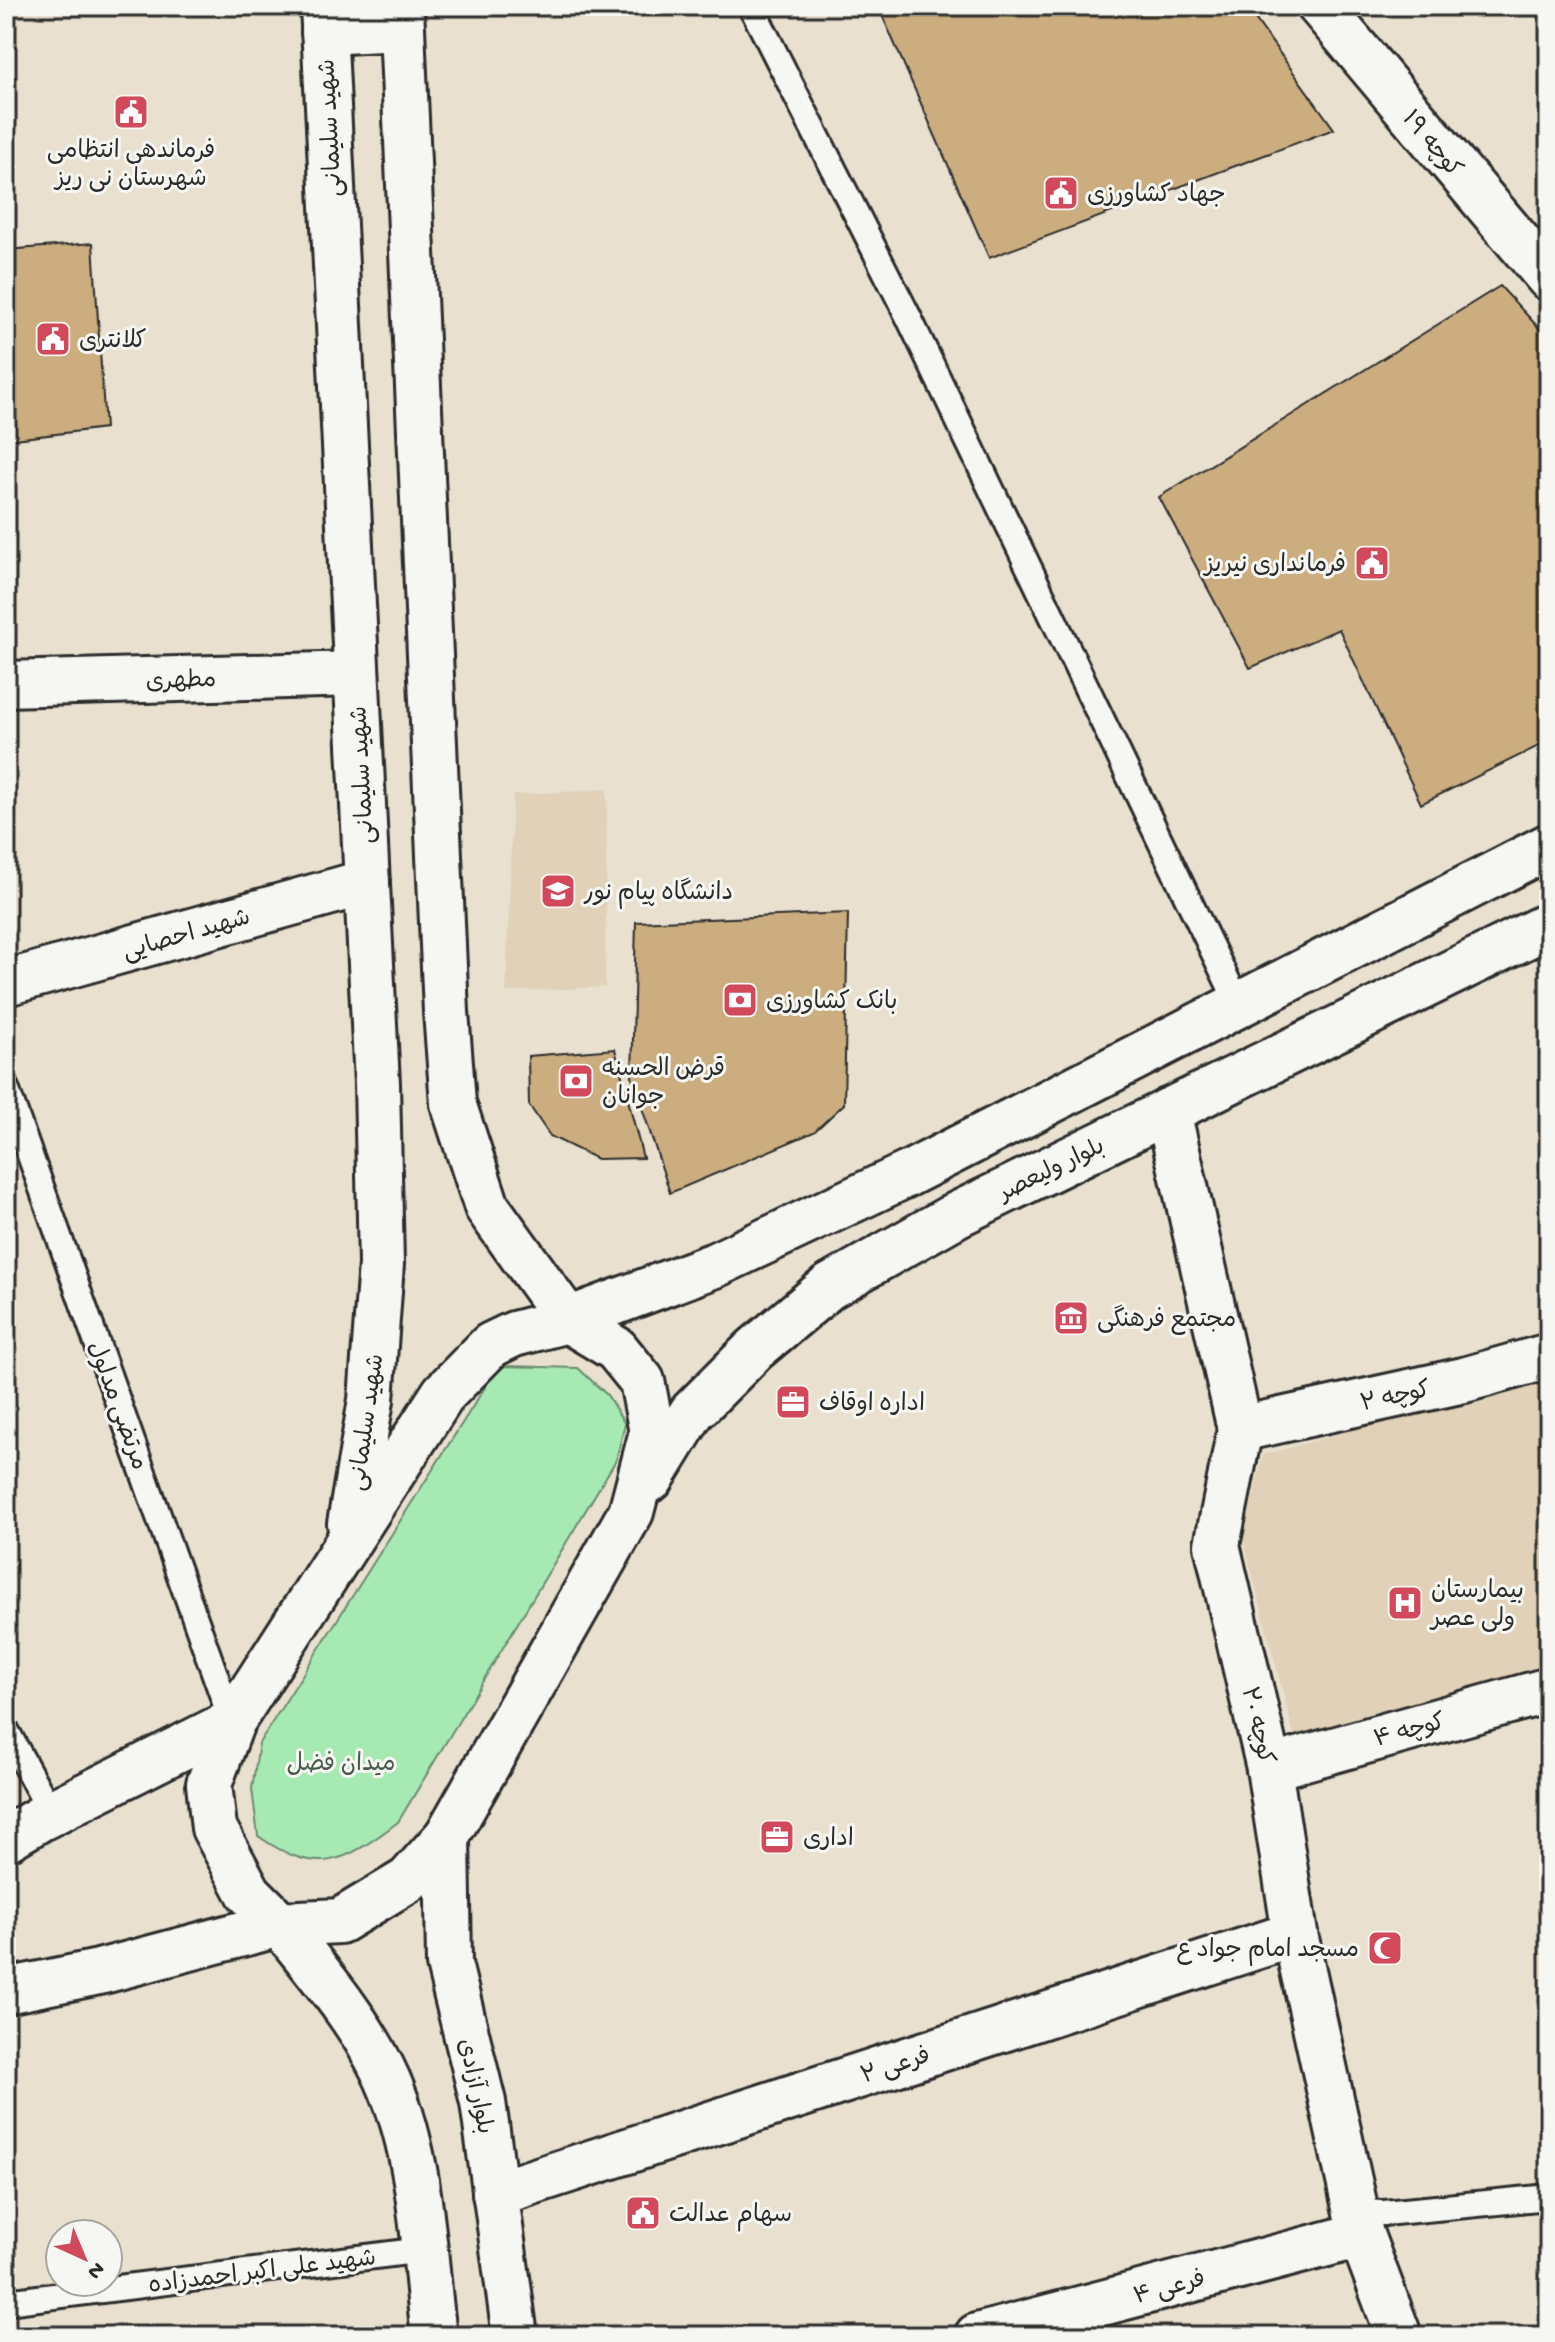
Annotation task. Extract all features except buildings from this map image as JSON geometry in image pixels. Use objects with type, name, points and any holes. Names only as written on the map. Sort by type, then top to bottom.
[{"type":"main road","name":"کوچه ۱۹","points":[[1320,6],[1529,229],[1549,278]]},
{"type":"main road","points":[[6,1991],[99,1972],[280,1924],[340,1921],[408,1880],[447,1836],[631,1512],[652,1432],[642,1381],[616,1349],[568,1320],[487,1207],[453,1103],[446,1012],[410,13],[324,19]]},
{"type":"main road","name":"شهید سلیمانی","points":[[324,19],[367,882],[381,1264],[371,1400],[347,1542]]},
{"type":"main road","name":"مطهری","points":[[6,684],[356,674]]},
{"type":"main road","points":[[434,2336],[408,2136],[382,2067],[336,1996],[280,1924],[249,1893],[214,1828],[209,1784],[232,1722],[444,1393],[491,1345],[514,1334],[568,1320],[729,1259],[908,1174],[1549,846]]},
{"type":"main road","name":"شهید احصایی","points":[[6,983],[367,882]]},
{"type":"main road","name":"بلوار ولیعصر","points":[[631,1512],[692,1412],[755,1349],[829,1287],[956,1215],[1549,925]]},
{"type":"main road","name":"کوچه ۲۰","points":[[1168,1111],[1240,1429],[1217,1545],[1269,1768],[1295,1934],[1358,2223],[1399,2336]]},
{"type":"main road","name":"کوچه ۲","points":[[1240,1429],[1464,1380],[1549,1356]]},
{"type":"main road","name":"کوچه ۴","points":[[1269,1768],[1549,1690]]},
{"type":"main road","points":[[6,1839],[51,1813],[232,1722]]},
{"type":"main road","name":"بلوار آزادی","points":[[447,1836],[449,1964],[483,2102],[515,2336]]},
{"type":"main road","name":"فرعی ۲","points":[[495,2194],[1295,1934]]},
{"type":"main road","name":"فرعی ۴","points":[[977,2336],[1358,2223]]},
{"type":"lane","points":[[751,6],[908,316],[1239,1005]]},
{"type":"lane","name":"مرتضی مدلول","points":[[6,1088],[232,1722]]},
{"type":"lane","points":[[6,1730],[51,1813]]},
{"type":"lane","points":[[1358,2223],[1384,2213],[1549,2197]]},
{"type":"lane","name":"شهید علی اکبر احمدزاده","points":[[6,2302],[423,2250]]},
{"type":"shaded area","name":"دانشگاه پیام نور","points":[[607,789],[605,987],[506,992],[513,795]]},
{"type":"shaded area","name":"بیمارستان ولی عصر","points":[[1549,1377],[1549,1669],[1295,1739],[1243,1538],[1263,1455]]},
{"type":"green space","name":"میدان فضل","points":[[504,1366],[578,1368],[607,1395],[625,1424],[616,1460],[398,1822],[346,1856],[330,1860],[314,1861],[279,1849],[258,1836],[252,1789],[259,1743],[489,1381]]},
{"type":"place","name":"فرماندهی انتظامی شهرستان نی ریز","points":[[131,112]]},
{"type":"place","name":"جهاد کشاورزی","points":[[1061,193]]},
{"type":"place","name":"کلانتری","points":[[53,339]]},
{"type":"place","name":"فرمانداری نیریز","points":[[1372,563]]},
{"type":"place","name":"دانشگاه پیام نور","points":[[558,891]]},
{"type":"place","name":"بانک کشاورزی","points":[[740,1000]]},
{"type":"place","name":"قرض الحسنه جوانان","points":[[576,1081]]},
{"type":"place","name":"مجتمع فرهنگی","points":[[1071,1318]]},
{"type":"place","name":"اداره اوقاف","points":[[793,1402]]},
{"type":"place","name":"بیمارستان ولی عصر","points":[[1405,1603]]},
{"type":"place","name":"اداری","points":[[777,1837]]},
{"type":"place","name":"مسجد امام جواد ع","points":[[1385,1948]]},
{"type":"place","name":"سهام عدالت","points":[[643,2213]]}]
